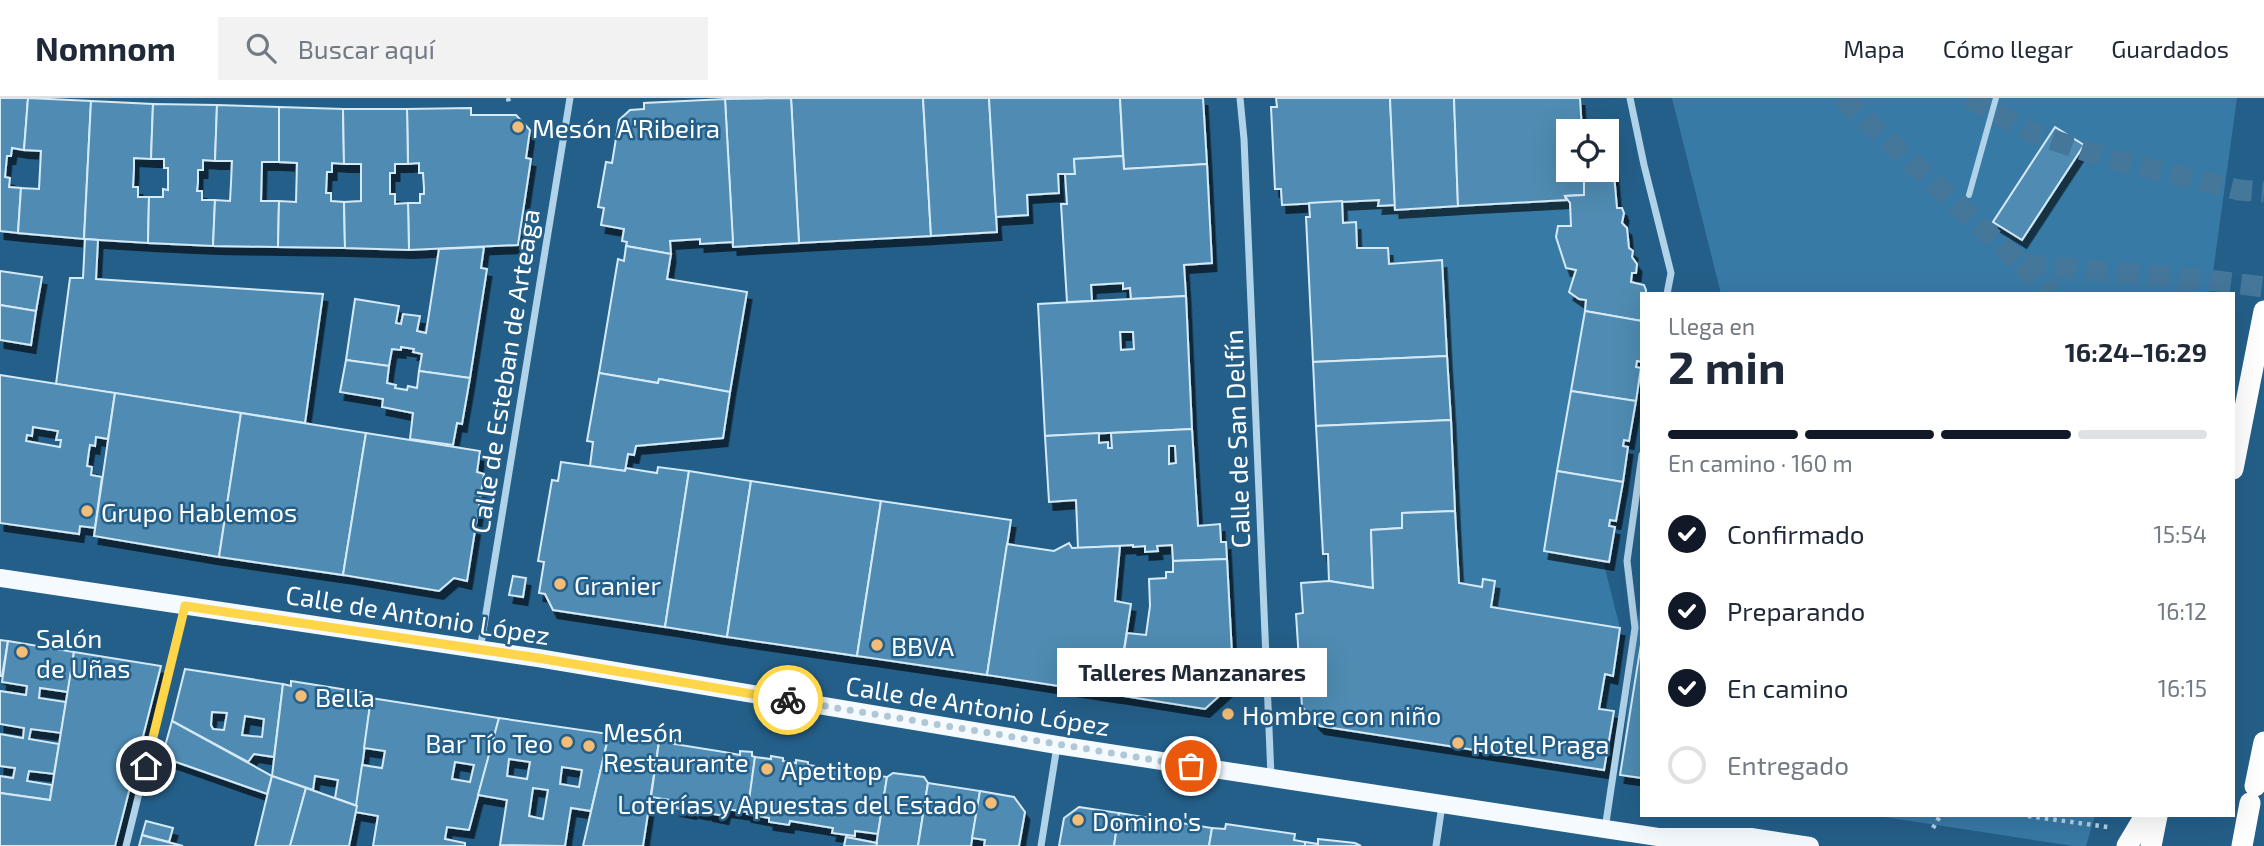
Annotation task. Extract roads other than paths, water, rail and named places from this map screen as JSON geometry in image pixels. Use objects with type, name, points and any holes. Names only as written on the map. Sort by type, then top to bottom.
[{"type":"highway","points":[[2235,459],[2264,311]]},
{"type":"highway","points":[[2242,846],[2264,742]]},
{"type":"highway","points":[[2123,837],[2128,840],[2144,817]]},
{"type":"highway","points":[[2151,846],[2157,817]]},
{"type":"main road","name":"Calle de Antonio López","points":[[0,578],[538,658],[1057,746],[1605,830],[1658,837],[1751,837],[1810,846]]},
{"type":"main road","name":"Calle de Antonio López","points":[[1658,837],[1683,846]]},
{"type":"street","name":"Calle de Esteban de Arteaga","points":[[480,651],[570,98]]},
{"type":"street","name":"Calle de San Delfín","points":[[1240,98],[1245,153],[1271,778]]},
{"type":"street","points":[[1630,98],[1671,272],[1667,292]]},
{"type":"street","points":[[1969,195],[1996,98]]},
{"type":"street","points":[[1605,830],[1634,628],[1627,561],[1640,469]]},
{"type":"street","points":[[127,846],[185,606]]},
{"type":"street","points":[[1041,846],[1057,746]]},
{"type":"street","points":[[1436,846],[1442,804]]},
{"type":"tunnel","points":[[1842,98],[2021,264],[2264,287]]},
{"type":"tunnel","points":[[1969,98],[2032,133],[2110,159],[2239,190],[2264,192]]},
{"type":"tunnel","points":[[2021,264],[2051,292]]},
{"type":"place","name":"Mesón A'Ribeira","points":[[518,127]]},
{"type":"place","name":"Grupo Hablemos","points":[[87,511]]},
{"type":"place","name":"Granier","points":[[560,584]]},
{"type":"place","name":"BBVA","points":[[877,645]]},
{"type":"place","name":"Salón de Uñas","points":[[22,652]]},
{"type":"place","name":"Bella","points":[[301,696]]},
{"type":"place","name":"Hombre con niño","points":[[1228,714]]},
{"type":"place","name":"Bar Tío Teo","points":[[567,742]]},
{"type":"place","name":"Hotel Praga","points":[[1458,743]]},
{"type":"place","name":"Mesón Restaurante","points":[[589,746]]},
{"type":"place","name":"Talleres Manzanares","points":[[1191,766]]},
{"type":"place","name":"Apetitop","points":[[767,769]]},
{"type":"place","name":"Loterías y Apuestas del Estado","points":[[991,803]]},
{"type":"place","name":"Domino's","points":[[1078,820]]}]
